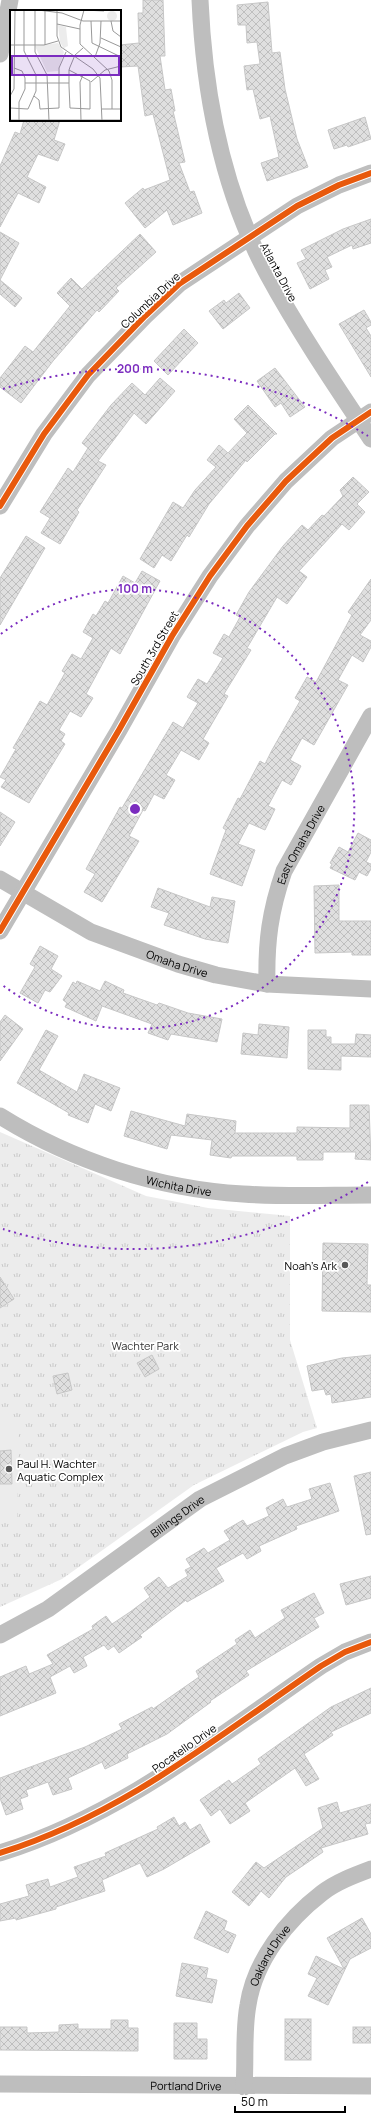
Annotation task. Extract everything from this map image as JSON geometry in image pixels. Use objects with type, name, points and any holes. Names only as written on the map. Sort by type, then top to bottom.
[{"type":"street","points":[[0,54],[10,0]]},
{"type":"street","name":"Atlanta Drive","points":[[200,0],[206,73],[216,132],[229,178],[250,236],[267,274],[302,333],[365,416],[371,439]]},
{"type":"street","name":"Columbia Drive","points":[[0,506],[6,483],[88,375],[145,316],[179,284],[297,206],[371,173]]},
{"type":"street","name":"South 3rd Street","points":[[0,931],[119,730],[172,636],[210,576],[247,526],[286,481],[332,438],[365,416]]},
{"type":"street","name":"East Omaha Drive","points":[[267,984],[266,954],[268,926],[284,871],[369,722]]},
{"type":"street","name":"Omaha Drive","points":[[0,878],[98,935],[185,967],[216,975],[267,984],[371,989]]},
{"type":"street","name":"Wichita Drive","points":[[0,1116],[56,1146],[96,1163],[137,1176],[179,1186],[243,1194],[371,1195]]},
{"type":"street","name":"Billings Drive","points":[[0,1635],[48,1609],[200,1499],[285,1456],[323,1442],[371,1430]]},
{"type":"street","name":"Pocatello Drive","points":[[0,1853],[69,1828],[111,1807],[151,1783],[320,1666],[345,1652],[371,1642]]},
{"type":"street","name":"Oakland Drive","points":[[244,2087],[244,2036],[248,2003],[255,1977],[274,1943],[295,1916],[323,1892],[354,1875],[371,1870]]},
{"type":"street","name":"Portland Drive","points":[[0,2084],[244,2087],[371,2086]]},
{"type":"green space","name":"Wachter Park","points":[[0,1132],[146,1196],[208,1208],[290,1216],[290,1340],[317,1428],[303,1432],[194,1485],[62,1579],[0,1607]]},
{"type":"green space","name":"Paul H. Wachter Aquatic Complex","points":[[0,1418],[19,1419],[17,1520],[0,1520]]},
{"type":"building","points":[[143,0],[163,0],[165,56],[160,56],[165,90],[171,89],[175,111],[173,111],[185,162],[179,163],[190,192],[194,191],[202,213],[173,225],[167,210],[145,228],[125,203],[143,188],[144,190],[170,180],[153,114],[145,116],[138,66],[121,67],[121,45],[139,43],[138,13],[143,13]]},
{"type":"building","points":[[268,2],[272,53],[280,52],[285,89],[297,139],[308,167],[267,181],[261,163],[279,157],[270,116],[260,119],[253,89],[247,90],[244,66],[260,64],[257,42],[247,43],[246,25],[238,25],[237,5]]},
{"type":"building","points":[[365,117],[371,139],[348,147],[347,145],[334,149],[328,130]]},
{"type":"building","points":[[24,121],[60,121],[54,140],[65,144],[58,161],[38,154],[27,177],[46,187],[39,203],[18,193],[0,227],[0,166],[15,132],[20,134]]},
{"type":"building","points":[[371,219],[371,243],[353,249],[352,245],[327,257],[332,267],[325,270],[329,279],[310,289],[297,263],[306,259],[301,250],[343,229]]},
{"type":"building","points":[[0,232],[19,243],[0,280]]},
{"type":"building","points":[[140,234],[156,252],[116,288],[119,291],[99,312],[97,310],[53,361],[21,403],[0,387],[0,378],[25,346],[33,352],[70,306],[57,293],[71,278],[82,289]]},
{"type":"building","points":[[0,280],[22,298],[15,307],[0,294]]},
{"type":"building","points":[[239,293],[250,308],[223,329],[209,311],[224,300],[226,303]]},
{"type":"building","points":[[364,310],[371,322],[371,325],[366,328],[371,336],[371,377],[339,324]]},
{"type":"building","points":[[184,329],[198,343],[168,375],[154,361]]},
{"type":"building","points":[[275,368],[305,407],[290,417],[281,403],[275,407],[257,381]]},
{"type":"building","points":[[160,378],[175,391],[146,424],[134,413],[98,461],[106,465],[77,510],[79,512],[60,544],[41,533],[50,518],[40,512],[68,468],[73,472],[88,448],[82,443],[111,405],[132,383],[145,395]]},
{"type":"building","points":[[248,405],[277,434],[275,434],[247,462],[246,460],[209,504],[189,537],[187,535],[171,561],[162,555],[154,568],[140,559],[173,502],[183,508],[195,490],[216,467],[207,460],[219,445],[228,453],[247,433],[234,419]]},
{"type":"building","points":[[353,477],[369,492],[357,504],[365,512],[349,530],[342,524],[299,571],[307,577],[287,604],[277,597],[247,648],[251,650],[224,694],[228,696],[203,739],[209,743],[199,760],[181,750],[166,775],[175,780],[164,799],[154,794],[145,811],[143,810],[129,836],[139,841],[102,902],[84,892],[95,874],[86,869],[120,807],[122,808],[173,722],[183,728],[198,703],[187,697],[198,679],[207,684],[223,658],[213,653],[224,634],[229,637],[240,617],[236,615],[249,592],[283,546],[302,525],[308,530],[322,515],[324,516],[343,496],[340,490]]},
{"type":"building","points":[[26,536],[45,548],[0,625],[0,578]]},
{"type":"building","points":[[142,571],[160,581],[120,654],[111,648],[86,694],[93,698],[81,717],[70,711],[59,730],[65,734],[61,741],[65,744],[29,803],[1,787],[6,780],[0,777],[16,749],[13,748],[40,701],[47,705],[65,673],[62,671],[72,654],[81,659],[93,638],[83,632],[93,614],[96,616],[105,601],[108,603],[123,576],[135,583]]},
{"type":"building","points":[[371,579],[371,620],[360,635],[371,641],[371,647],[363,662],[352,655],[338,680],[348,685],[314,745],[302,738],[290,760],[301,766],[291,785],[282,780],[268,806],[275,809],[265,830],[249,823],[238,844],[255,850],[242,886],[210,874],[226,830],[223,828],[238,798],[240,799],[260,761],[265,764],[300,701],[295,698],[307,677],[316,682],[352,615],[348,612]]},
{"type":"building","points":[[0,812],[15,822],[0,846]]},
{"type":"building","points":[[358,833],[371,840],[371,852],[366,862],[371,864],[371,869],[367,876],[359,872],[355,880],[330,868],[332,864],[330,863],[339,847],[348,852]]},
{"type":"building","points":[[339,885],[339,921],[371,921],[371,955],[352,955],[352,952],[315,953],[314,886]]},
{"type":"building","points":[[158,888],[210,907],[212,897],[235,901],[228,943],[205,939],[164,925],[169,913],[151,907]]},
{"type":"building","points":[[40,946],[58,956],[51,969],[62,976],[50,992],[45,990],[38,1003],[20,993],[35,967],[30,964]]},
{"type":"building","points":[[77,981],[100,991],[105,981],[124,990],[123,993],[157,1005],[159,1003],[188,1013],[222,1019],[217,1042],[171,1034],[168,1040],[148,1033],[152,1024],[102,1006],[96,1021],[65,1007],[67,1003],[63,1000],[73,982],[76,984]]},
{"type":"building","points":[[5,1015],[23,1029],[0,1061],[0,1022]]},
{"type":"building","points":[[259,1024],[289,1027],[287,1058],[241,1054],[243,1033],[258,1035]]},
{"type":"building","points":[[46,1030],[58,1036],[39,1070],[77,1092],[84,1074],[120,1088],[111,1111],[95,1104],[88,1123],[68,1115],[69,1113],[17,1083]]},
{"type":"building","points":[[308,1030],[326,1030],[326,1037],[331,1037],[331,1044],[355,1044],[356,1034],[371,1035],[371,1057],[341,1056],[341,1070],[308,1069]]},
{"type":"building","points":[[350,1105],[369,1105],[371,1160],[355,1159],[356,1152],[323,1152],[323,1160],[297,1160],[297,1156],[232,1156],[231,1158],[210,1155],[212,1140],[171,1135],[167,1149],[124,1136],[131,1111],[185,1126],[187,1114],[236,1121],[235,1133],[297,1133],[297,1127],[350,1128]]},
{"type":"building","name":"Noah's Ark","points":[[323,1243],[368,1244],[367,1285],[371,1285],[371,1312],[322,1311]]},
{"type":"building","points":[[0,1277],[14,1299],[0,1308]]},
{"type":"building","points":[[152,1355],[159,1369],[145,1377],[137,1363]]},
{"type":"building","points":[[371,1355],[371,1397],[332,1403],[331,1394],[326,1395],[324,1389],[312,1391],[307,1366],[342,1358]]},
{"type":"building","points":[[68,1373],[72,1390],[57,1394],[53,1376]]},
{"type":"building","points":[[11,1450],[12,1484],[0,1484],[0,1451]]},
{"type":"building","points":[[371,1472],[371,1534],[366,1535],[354,1476]]},
{"type":"building","points":[[330,1483],[339,1511],[296,1526],[297,1529],[259,1546],[261,1551],[247,1559],[243,1553],[216,1568],[224,1581],[187,1602],[186,1600],[140,1635],[142,1637],[119,1653],[114,1646],[108,1650],[104,1645],[83,1657],[87,1666],[74,1673],[70,1666],[50,1677],[56,1693],[0,1716],[0,1677],[26,1666],[29,1674],[53,1664],[47,1655],[93,1629],[92,1626],[106,1616],[112,1624],[130,1612],[150,1597],[144,1588],[159,1577],[168,1588],[188,1576],[185,1570],[191,1567],[186,1559],[204,1548],[208,1553],[230,1540],[224,1531],[243,1520],[247,1526],[269,1516],[266,1508],[283,1499],[287,1507],[312,1499],[309,1489]]},
{"type":"building","points":[[371,1576],[371,1598],[346,1605],[340,1584]]},
{"type":"building","points":[[314,1593],[324,1613],[314,1618],[319,1627],[246,1671],[249,1675],[210,1701],[211,1702],[167,1734],[127,1754],[128,1758],[105,1769],[102,1762],[68,1778],[72,1789],[53,1795],[48,1782],[26,1790],[28,1796],[20,1799],[23,1809],[6,1815],[0,1798],[0,1778],[85,1747],[122,1729],[119,1724],[152,1707],[153,1709],[199,1677],[196,1671],[237,1644],[235,1640],[250,1630],[255,1638],[285,1618],[281,1610]]},
{"type":"building","points":[[371,1688],[371,1713],[331,1732],[333,1735],[304,1754],[319,1779],[306,1786],[295,1768],[245,1803],[250,1811],[230,1824],[220,1809],[211,1816],[200,1800],[229,1780],[232,1784],[261,1764],[258,1759],[331,1707]]},
{"type":"building","points":[[337,1802],[340,1813],[371,1804],[371,1823],[365,1824],[368,1834],[321,1848],[323,1852],[286,1877],[269,1898],[261,1891],[249,1906],[232,1892],[256,1862],[264,1868],[323,1828],[318,1808]]},
{"type":"building","points":[[174,1817],[179,1826],[185,1822],[190,1830],[200,1824],[210,1842],[164,1869],[147,1877],[140,1863],[102,1880],[105,1891],[56,1907],[56,1909],[16,1920],[16,1918],[0,1921],[0,1904],[29,1896],[26,1885],[48,1879],[50,1887],[78,1877],[74,1867],[106,1856],[105,1853],[158,1829],[157,1827]]},
{"type":"building","points":[[206,1911],[227,1921],[224,1930],[236,1935],[228,1953],[194,1938]]},
{"type":"building","points":[[362,1918],[371,1934],[371,1948],[350,1959],[328,2005],[308,1996],[317,1978],[308,1974],[316,1956],[344,1969],[327,1938]]},
{"type":"building","points":[[182,1963],[208,1968],[206,1978],[217,1980],[212,2003],[176,1996]]},
{"type":"building","points":[[285,2019],[311,2019],[311,2060],[285,2060]]},
{"type":"building","points":[[111,2020],[128,2020],[128,2028],[138,2028],[138,2051],[0,2050],[0,2027],[27,2027],[27,2033],[59,2032],[59,2025],[78,2024],[78,2029],[111,2029]]},
{"type":"building","points":[[174,2023],[197,2023],[197,2039],[207,2039],[207,2059],[174,2059]]},
{"type":"building","points":[[353,2027],[371,2027],[371,2043],[353,2043]]},
{"type":"cycle path","points":[[0,506],[44,434],[88,375],[145,316],[179,284],[297,206],[339,185],[371,173]]},
{"type":"cycle path","points":[[0,931],[119,730],[172,636],[210,576],[247,526],[286,481],[332,438],[371,412]]},
{"type":"cycle path","points":[[0,1853],[45,1837],[87,1818],[128,1796],[206,1746],[321,1666],[345,1652],[371,1642]]},
{"type":"place","name":"Noah's Ark","points":[[345,1265]]},
{"type":"place","name":"Paul H. Wachter Aquatic Complex","points":[[9,1469]]}]
